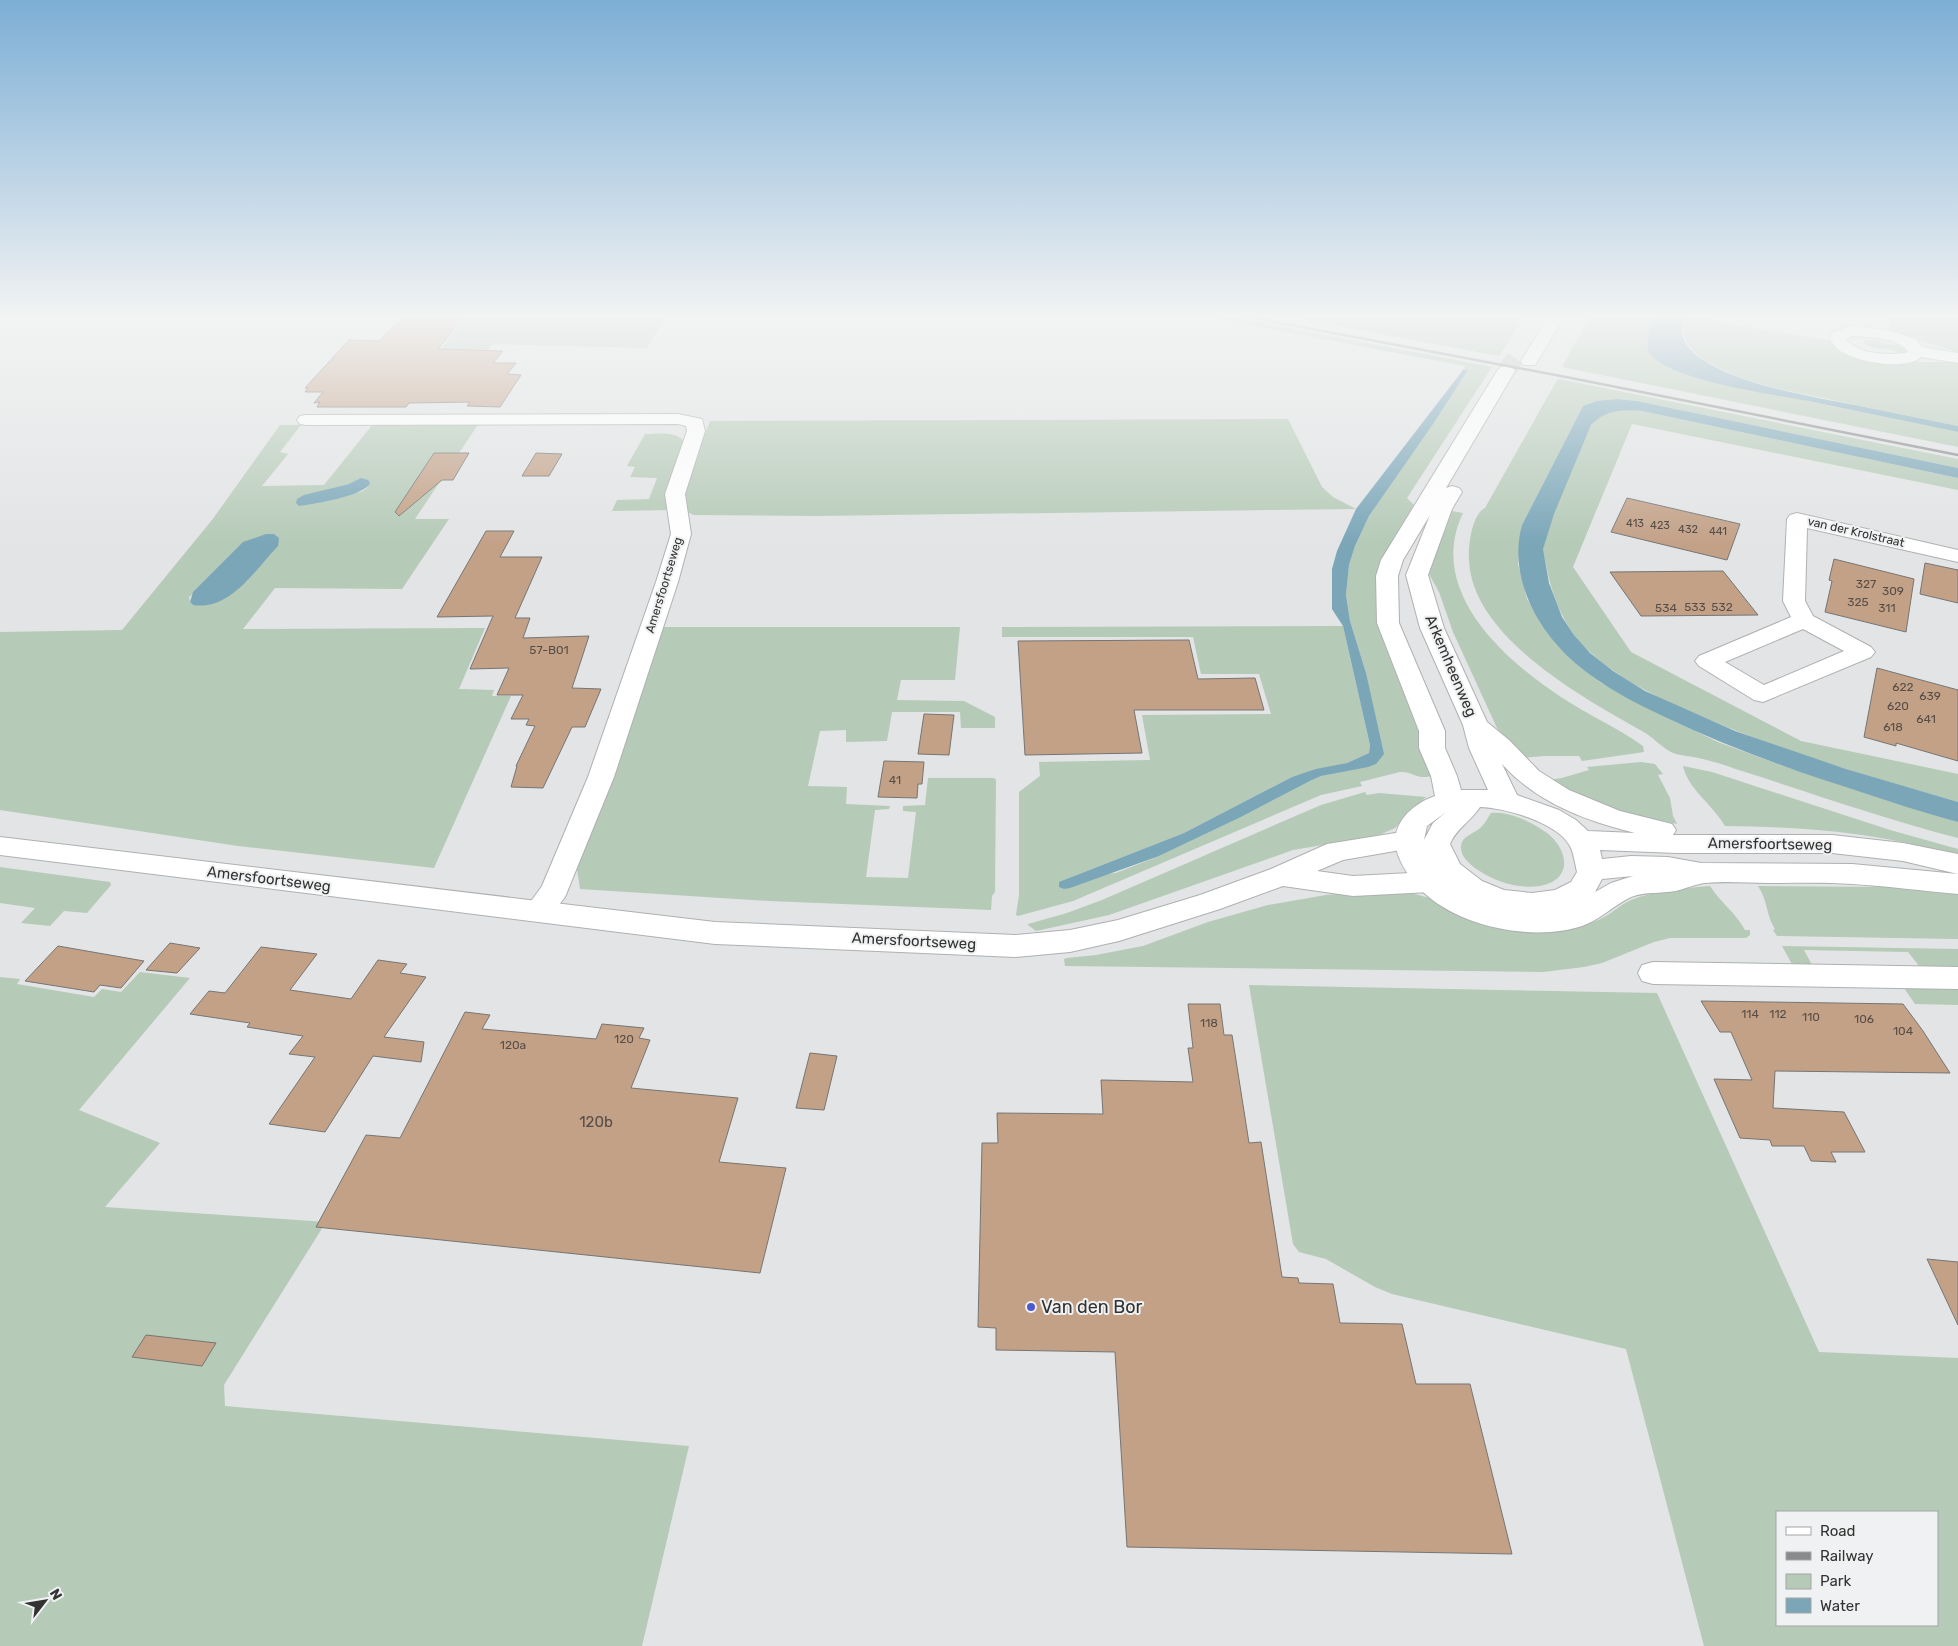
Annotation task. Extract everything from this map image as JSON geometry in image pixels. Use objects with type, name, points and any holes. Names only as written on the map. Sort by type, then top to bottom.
[{"type":"main road","name":"Arkemheenweg","points":[[1460,799],[1444,776],[1432,748],[1432,731],[1388,622],[1388,576],[1392,560],[1502,391]]},
{"type":"main road","name":"Arkemheenweg","points":[[1505,391],[1442,509],[1417,575],[1432,628],[1476,725],[1482,748],[1506,801]]},
{"type":"main road","name":"Amersfoortseweg","points":[[306,420],[678,419],[695,423],[696,431],[675,494],[674,504],[681,526],[681,534],[667,582],[601,777],[555,890],[539,911]]},
{"type":"main road","name":"van der Krolstraat","points":[[1804,620],[1794,601],[1797,519],[1958,556]]},
{"type":"main road","points":[[1804,620],[1863,652],[1763,695],[1707,661],[1804,620]]},
{"type":"main road","points":[[1476,725],[1499,744],[1530,777],[1570,801],[1619,820],[1717,843]]},
{"type":"main road","points":[[1432,873],[1438,854],[1436,844],[1442,828],[1467,808],[1460,799]]},
{"type":"main road","points":[[1460,799],[1506,801],[1548,815],[1566,827],[1580,840],[1591,858],[1592,870],[1588,881],[1577,894],[1555,902],[1530,904],[1491,897],[1432,873],[1408,840],[1411,828],[1419,817],[1430,809],[1460,799]]},
{"type":"main road","name":"Amersfoortseweg","points":[[0,846],[715,933],[1014,946],[1046,944],[1094,937],[1202,904],[1281,876],[1337,851],[1408,840]]},
{"type":"main road","name":"Amersfoortseweg","points":[[1580,840],[1832,844],[1903,852],[1958,864]]},
{"type":"main road","name":"Amersfoortseweg","points":[[1592,870],[1631,866],[1668,866],[1701,873],[1852,874],[1958,884]]},
{"type":"main road","name":"Amersfoortseweg","points":[[1281,876],[1353,886],[1432,873],[1446,894],[1479,911],[1509,919],[1532,922],[1553,921],[1573,917],[1589,910],[1612,893],[1640,883],[1676,881],[1701,873]]},
{"type":"main road","points":[[1653,973],[1958,978]]},
{"type":"green space","points":[[1454,391],[1477,391],[1407,498],[1414,505],[1394,540],[1391,654],[1432,770],[1432,776],[1422,777],[1400,772],[1360,782],[1362,786],[1321,795],[1073,901],[1016,915],[1019,895],[1019,792],[1040,776],[1039,762],[1150,760],[1142,715],[1271,714],[1259,674],[1201,674],[1193,637],[1002,637],[1002,627],[1343,626],[1370,745],[1369,753],[1347,763],[1292,777],[1184,833],[1072,877],[1116,873],[1159,856],[1321,776],[1376,764],[1366,673],[1350,621],[1346,595],[1349,565],[1355,546],[1369,516]]},
{"type":"green space","points":[[1551,391],[1618,391],[1958,459],[1958,468],[1637,401],[1618,399],[1583,406],[1522,525],[1518,564],[1527,599],[1555,643],[1574,662],[1601,683],[1718,742],[1780,765],[1958,822],[1958,838],[1877,815],[1715,762],[1673,753],[1665,749],[1646,733],[1562,683],[1510,639],[1489,615],[1475,588],[1469,560],[1470,539],[1474,523],[1485,508]]},
{"type":"green space","points":[[1680,391],[1758,391],[1958,432],[1958,447]]},
{"type":"green space","points":[[1788,391],[1958,391],[1958,426]]},
{"type":"green space","points":[[1621,409],[1642,411],[1958,478],[1958,490],[1632,424],[1573,567],[1631,652],[1801,741],[1958,774],[1958,802],[1797,753],[1703,717],[1630,682],[1603,663],[1582,644],[1567,624],[1556,601],[1543,553],[1543,546],[1559,498],[1591,425],[1601,415]]},
{"type":"green space","points":[[1288,419],[1322,487],[1333,497],[1356,509],[815,516],[694,515],[687,512],[682,492],[710,421]]},
{"type":"green space","points":[[479,423],[415,519],[449,519],[402,589],[275,588],[243,629],[485,628],[459,689],[494,690],[492,696],[511,696],[434,868],[238,846],[0,810],[0,632],[122,630],[212,520],[280,425],[301,425],[280,452],[288,454],[262,486],[324,485],[373,424]],"holes":[[[349,484],[368,487],[363,491],[314,504],[329,489]],[[274,534],[279,539],[193,605],[190,602],[189,597]]]},
{"type":"green space","points":[[662,433],[673,435],[683,440],[686,444],[670,510],[612,511],[617,500],[649,499],[657,478],[630,477],[635,467],[627,466],[645,434]]},
{"type":"green space","points":[[1450,512],[1463,513],[1454,541],[1455,569],[1462,595],[1476,620],[1516,663],[1571,704],[1633,739],[1643,746],[1644,752],[1582,761],[1579,756],[1522,758],[1497,728],[1453,632],[1439,592],[1429,574]]},
{"type":"green space","points":[[658,627],[960,627],[955,680],[901,680],[897,700],[964,701],[995,717],[995,728],[961,728],[960,712],[892,712],[887,741],[846,742],[846,730],[820,731],[808,786],[847,787],[846,804],[890,806],[889,809],[875,810],[866,877],[908,878],[916,812],[903,811],[903,806],[925,805],[928,778],[994,778],[996,780],[995,892],[992,896],[991,910],[769,901],[580,889],[576,862]]},
{"type":"green space","points":[[1641,762],[1655,764],[1663,774],[1658,775],[1670,798],[1673,816],[1677,824],[1608,809],[1548,780],[1589,770],[1587,767]]},
{"type":"green space","points":[[1683,766],[1712,772],[1890,830],[1958,849],[1958,856],[1899,841],[1842,832],[1725,826],[1695,790]]},
{"type":"green space","points":[[1365,792],[1367,795],[1379,793],[1426,797],[1395,828],[1377,836],[1293,850],[1109,915],[1036,931],[1028,925],[1102,900],[1321,805]]},
{"type":"green space","points":[[1491,813],[1520,818],[1547,833],[1560,848],[1563,856],[1563,871],[1558,878],[1551,883],[1532,887],[1508,884],[1492,878],[1469,863],[1462,854],[1461,846],[1463,840],[1477,831]]},
{"type":"green space","points":[[0,867],[110,882],[111,885],[87,913],[64,911],[50,926],[21,923],[35,908],[0,903]]},
{"type":"green space","points":[[1710,886],[1745,930],[1750,930],[1750,935],[1746,938],[1670,938],[1654,942],[1602,963],[1543,972],[1065,966],[1064,959],[1143,946],[1208,922],[1268,905],[1326,895],[1355,892],[1411,893],[1551,931],[1586,925],[1606,916],[1627,902],[1651,894]]},
{"type":"green space","points":[[1758,886],[1894,887],[1958,892],[1958,939],[1777,936],[1773,930],[1775,929],[1764,897]]},
{"type":"green space","points":[[1782,946],[1958,949],[1958,969],[1920,967],[1908,952],[1804,950],[1812,965],[1793,966]]},
{"type":"green space","points":[[140,972],[190,978],[79,1110],[160,1143],[105,1207],[326,1222],[224,1385],[225,1406],[689,1446],[642,1646],[0,1646],[0,977],[20,979],[17,984],[94,997],[102,989],[121,992]]},
{"type":"green space","points":[[1249,985],[1657,993],[1819,1352],[1958,1358],[1958,1646],[1704,1646],[1626,1349],[1392,1294],[1375,1287],[1326,1259],[1299,1252],[1293,1244]]},
{"type":"green space","points":[[1904,988],[1958,988],[1958,1005],[1915,1004]]},
{"type":"water","points":[[1447,391],[1455,391],[1369,516],[1355,546],[1349,565],[1346,595],[1350,621],[1366,673],[1384,754],[1376,764],[1368,767],[1321,776],[1159,856],[1070,888],[1064,889],[1059,887],[1059,882],[1184,833],[1292,777],[1316,769],[1347,763],[1369,753],[1370,745],[1343,626],[1332,609],[1332,569],[1337,551],[1356,509]]},
{"type":"water","points":[[1751,391],[1787,391],[1958,426],[1958,432],[1813,402]]},
{"type":"water","points":[[1618,399],[1637,401],[1958,468],[1958,478],[1642,411],[1627,410],[1608,413],[1591,425],[1554,514],[1543,549],[1549,583],[1562,617],[1574,635],[1590,653],[1613,671],[1645,691],[1735,731],[1846,769],[1958,802],[1958,822],[1804,773],[1704,735],[1653,711],[1596,679],[1575,663],[1548,634],[1537,618],[1522,582],[1519,544],[1522,525],[1583,406],[1597,401]]},
{"type":"water","points":[[361,478],[368,480],[370,483],[359,492],[338,499],[299,506],[296,503],[297,499],[304,495],[349,484]]},
{"type":"water","points":[[266,534],[274,534],[279,538],[278,546],[241,587],[219,602],[193,605],[190,602],[193,592],[243,542]]},
{"type":"building","points":[[511,391],[500,407],[467,406],[470,402],[409,403],[406,407],[317,407],[320,402],[314,403],[323,392],[305,392]]},
{"type":"building","points":[[434,453],[469,453],[453,480],[442,480],[399,516],[395,512]]},
{"type":"building","points":[[536,453],[562,454],[549,476],[522,476]]},
{"type":"building","points":[[1627,498],[1740,524],[1727,560],[1611,532]]},
{"type":"building","points":[[486,531],[514,531],[500,557],[542,557],[515,618],[530,618],[523,638],[589,636],[572,688],[601,689],[585,727],[572,727],[543,788],[511,787],[516,766],[535,726],[526,725],[529,719],[511,719],[523,695],[497,695],[509,668],[470,669],[493,616],[437,617]]},
{"type":"building","points":[[1834,559],[1914,579],[1906,632],[1825,612],[1832,581],[1829,580]]},
{"type":"building","points":[[1925,563],[1958,570],[1958,603],[1920,594]]},
{"type":"building","points":[[1723,571],[1758,615],[1641,616],[1610,572]]},
{"type":"building","points":[[1189,640],[1198,679],[1255,678],[1264,710],[1134,710],[1142,753],[1025,755],[1018,641]]},
{"type":"building","points":[[1877,668],[1958,690],[1958,761],[1896,743],[1896,746],[1864,737]]},
{"type":"building","points":[[924,714],[954,715],[949,755],[918,754]]},
{"type":"building","points":[[884,761],[924,762],[922,784],[918,784],[917,798],[878,797]]},
{"type":"building","points":[[170,943],[200,948],[177,973],[146,970]]},
{"type":"building","points":[[58,946],[144,961],[121,988],[100,985],[94,992],[25,981]]},
{"type":"building","points":[[261,947],[317,954],[290,990],[351,999],[378,960],[407,964],[400,973],[426,977],[384,1037],[424,1042],[421,1062],[373,1056],[325,1132],[269,1124],[315,1057],[289,1054],[303,1036],[247,1027],[250,1023],[190,1014],[209,991],[225,993]]},
{"type":"building","points":[[1701,1001],[1903,1004],[1950,1073],[1775,1071],[1773,1108],[1844,1112],[1865,1152],[1831,1152],[1836,1162],[1811,1161],[1804,1146],[1772,1146],[1770,1140],[1740,1138],[1714,1079],[1752,1080],[1731,1032],[1720,1032]]},
{"type":"building","points":[[1188,1004],[1220,1004],[1224,1035],[1232,1035],[1249,1143],[1261,1142],[1282,1277],[1298,1278],[1299,1283],[1333,1284],[1340,1323],[1402,1324],[1416,1384],[1470,1384],[1512,1554],[1127,1547],[1115,1352],[996,1350],[996,1328],[978,1327],[982,1143],[998,1143],[997,1113],[1103,1114],[1101,1080],[1193,1082],[1188,1048],[1193,1048]]},
{"type":"building","points":[[465,1012],[490,1015],[482,1029],[596,1039],[602,1024],[644,1028],[639,1038],[650,1040],[631,1088],[738,1098],[719,1162],[786,1168],[760,1273],[316,1227],[366,1135],[400,1138]]},
{"type":"building","points":[[810,1053],[837,1056],[824,1110],[796,1108]]},
{"type":"building","points":[[1927,1259],[1958,1262],[1958,1325]]},
{"type":"building","points":[[146,1335],[216,1343],[202,1366],[132,1357]]},
{"type":"railway","points":[[1635,391],[1958,455]]},
{"type":"place","name":"Van den Bor","points":[[1031,1307]]}]
